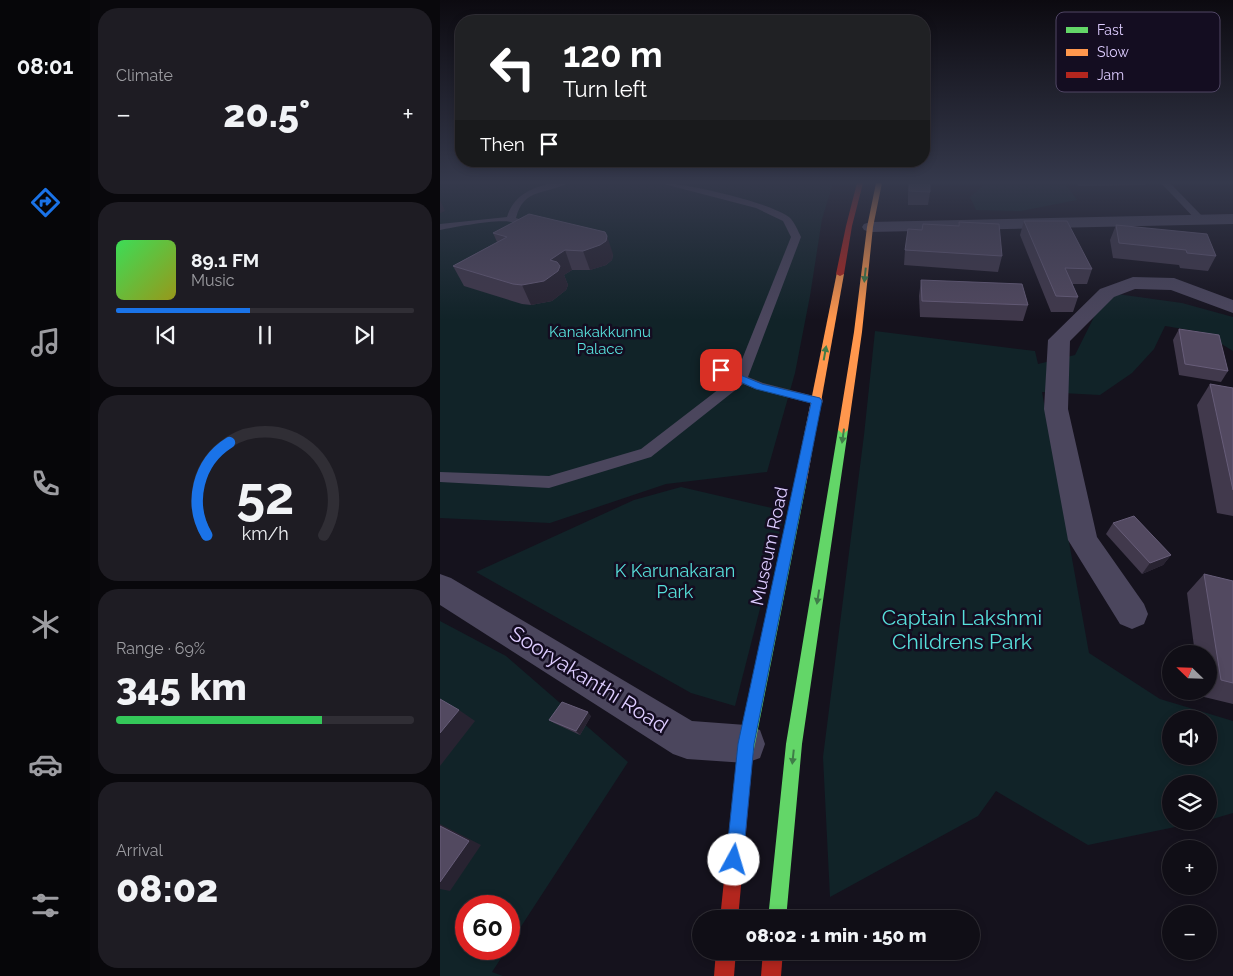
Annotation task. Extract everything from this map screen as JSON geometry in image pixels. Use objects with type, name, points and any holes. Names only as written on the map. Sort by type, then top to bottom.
[{"type":"main road","name":"Museum Road","points":[[730,910],[746,744],[817,401],[848,229]]},
{"type":"main road","points":[[778,910],[794,744],[858,332],[870,229]]},
{"type":"main road","points":[[772,976],[773,960]]},
{"type":"street","points":[[1132,614],[1083,540],[1056,409],[1059,340],[1107,293],[1132,283],[1174,284],[1233,307]]},
{"type":"street","name":"Sooryakanthi Road","points":[[440,588],[687,740],[746,744]]},
{"type":"lane","points":[[440,477],[549,482],[646,453],[741,379],[796,237],[792,229]]},
{"type":"lane","points":[[721,370],[759,386],[817,401]]},
{"type":"green space","name":"Kanakakkunnu Palace","points":[[440,229],[821,229],[795,373],[767,472],[666,484],[550,523],[440,518]]},
{"type":"green space","name":"Captain Lakshmi Childrens Park","points":[[1117,294],[1182,303],[1233,317],[1233,351],[1202,332],[1165,326],[1154,349],[1132,373],[1100,395],[1042,392],[1089,653],[1160,699],[1196,710],[1162,710],[1162,765],[1217,765],[1217,716],[1233,721],[1233,813],[1217,818],[1217,775],[1162,775],[1162,830],[1088,845],[996,791],[978,816],[830,897],[823,757],[864,435],[875,331],[1035,351],[1038,364],[1075,355],[1098,309]]},
{"type":"green space","name":"K Karunakaran Park","points":[[681,487],[785,511],[735,706],[691,693],[476,572],[634,500]]},
{"type":"green space","points":[[440,621],[506,656],[628,762],[520,928],[520,895],[455,895],[455,960],[500,960],[492,972],[503,976],[440,976]]},
{"type":"building","points":[[501,229],[590,229],[605,232],[607,236],[606,241],[600,245],[583,251],[565,250],[550,260],[557,262],[560,266],[558,271],[544,281],[522,285],[513,284],[453,266],[507,237],[493,233]]},
{"type":"building","points":[[908,229],[999,229],[1002,256],[905,250]]},
{"type":"building","points":[[1027,229],[1071,229],[1092,269],[1065,268],[1078,297],[1056,296]]},
{"type":"building","points":[[1117,229],[1152,229],[1207,234],[1216,256],[1187,253],[1186,250],[1119,243]]},
{"type":"building","points":[[921,280],[1022,284],[1028,305],[922,301]]},
{"type":"building","points":[[1179,329],[1219,335],[1228,371],[1185,364]]},
{"type":"building","points":[[1210,384],[1233,388],[1233,490]]},
{"type":"building","points":[[1134,516],[1171,555],[1150,563],[1113,523]]},
{"type":"building","points":[[1204,574],[1233,581],[1233,683],[1221,680],[1218,645],[1215,645]]},
{"type":"building","points":[[440,699],[459,710],[440,733]]},
{"type":"building","points":[[562,702],[588,712],[576,731],[549,720]]},
{"type":"building","points":[[440,826],[469,841],[440,882]]},
{"type":"traffic: fast","points":[[778,910],[794,744],[843,430]]},
{"type":"traffic: fast","points":[[745,754],[801,480]]},
{"type":"traffic: slow","points":[[843,430],[858,332],[870,229]]},
{"type":"traffic: slow","points":[[801,480],[840,274]]},
{"type":"traffic: jam","points":[[840,274],[849,229]]},
{"type":"traffic: jam","points":[[730,910],[745,754]]},
{"type":"traffic: jam","points":[[724,976],[725,960]]},
{"type":"traffic: jam","points":[[771,976],[772,960]]},
{"type":"route","points":[[721,370],[759,386],[817,401],[746,744],[734,860]]}]
